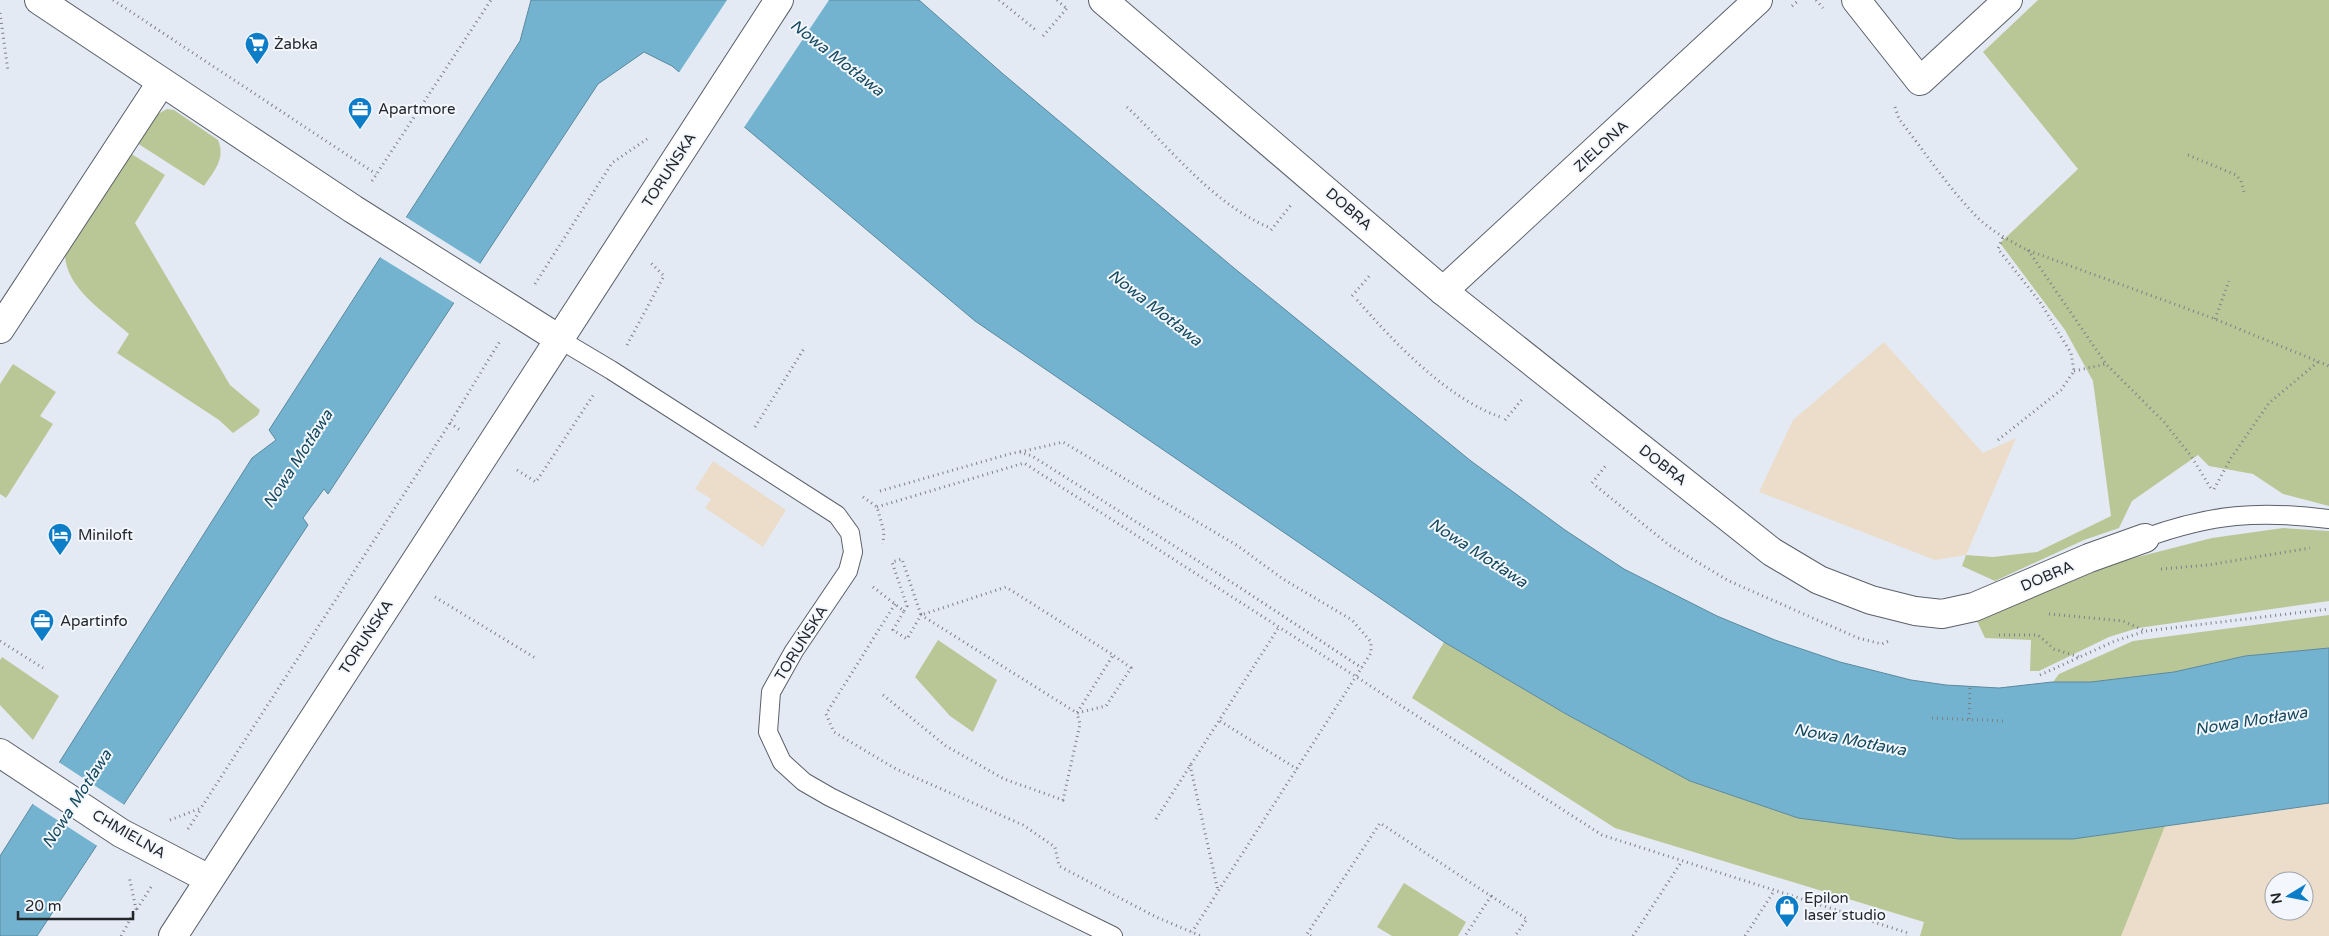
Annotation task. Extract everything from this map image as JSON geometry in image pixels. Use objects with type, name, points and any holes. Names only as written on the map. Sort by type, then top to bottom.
[{"type":"street","points":[[39,0],[161,83],[365,216],[559,339]]},
{"type":"street","name":"TORUŃSKA","points":[[173,936],[778,0]]},
{"type":"street","name":"DOBRA","points":[[1103,0],[1443,291],[1772,552],[1819,580],[1871,600],[1916,611],[1942,614],[1974,607],[2089,558],[2145,538]]},
{"type":"street","name":"ZIELONA","points":[[1443,291],[1758,0]]},
{"type":"street","points":[[1856,0],[1920,81],[2008,0]]},
{"type":"street","points":[[0,330],[161,83]]},
{"type":"street","name":"CHMIELNA","points":[[10,760],[121,833],[209,878]]},
{"type":"lane","name":"TORUŃSKA","points":[[559,339],[611,370],[837,515],[850,533],[853,552],[848,571],[794,651],[771,692],[768,732],[782,762],[804,782],[830,797],[1114,936]]},
{"type":"lane","name":"DOBRA","points":[[2145,538],[2182,524],[2221,517],[2286,514],[2329,519]]},
{"type":"path","points":[[112,0],[376,174]]},
{"type":"path","points":[[370,184],[491,0]]},
{"type":"path","points":[[999,0],[1038,31]]},
{"type":"path","points":[[1057,0],[1067,8]]},
{"type":"path","points":[[1043,36],[1074,0]]},
{"type":"path","points":[[1816,0],[1828,15]]},
{"type":"path","points":[[0,13],[8,71]]},
{"type":"path","points":[[1894,103],[1899,119],[1966,205],[1979,219],[2003,237],[2027,250],[2215,319],[2329,366]]},
{"type":"path","points":[[1127,107],[1207,186],[1246,217],[1268,227]]},
{"type":"path","points":[[168,821],[201,808],[450,423],[506,307],[612,164],[653,134]]},
{"type":"path","points":[[2188,155],[2236,175],[2241,181],[2245,195]]},
{"type":"path","points":[[2003,237],[1998,249],[2040,302],[2071,353],[2074,371]]},
{"type":"path","points":[[2027,250],[2106,364],[2164,422],[2191,456],[2212,491],[2231,458],[2269,403],[2319,362]]},
{"type":"path","points":[[512,478],[518,469],[536,482],[611,370],[630,340],[664,276],[649,263],[654,255]]},
{"type":"path","points":[[2215,319],[2229,281]]},
{"type":"path","points":[[1357,300],[1383,329],[1437,378],[1485,412],[1503,418]]},
{"type":"path","points":[[754,428],[805,347]]},
{"type":"path","points":[[1998,440],[2061,390],[2074,371],[2106,364]]},
{"type":"path","points":[[880,491],[1063,442],[1238,546],[1283,579],[1352,620],[1372,642],[1371,653],[1362,668],[1192,932]]},
{"type":"path","points":[[1020,452],[1032,456],[1236,585],[1362,668]]},
{"type":"path","points":[[878,507],[1024,463],[1602,835],[1908,933],[1907,936]]},
{"type":"path","points":[[1596,486],[1669,545],[1729,581],[1858,638],[1882,644],[1897,637]]},
{"type":"path","points":[[2152,570],[2208,565],[2320,545]]},
{"type":"path","points":[[883,695],[946,746],[1004,779],[1063,800],[1080,724],[1077,713],[921,615],[902,559],[892,562],[907,606],[893,630],[907,639],[921,615],[1006,587],[1132,668],[1106,706],[1077,713]]},
{"type":"path","points":[[440,590],[435,597],[537,659]]},
{"type":"path","points":[[895,604],[826,714],[834,732],[896,768],[1023,825],[1056,847],[1059,866],[1156,916],[1201,936]]},
{"type":"path","points":[[2040,675],[2115,641],[2146,631],[2329,609]]},
{"type":"path","points":[[2044,614],[2123,621],[2146,631]]},
{"type":"path","points":[[1156,819],[1280,627]]},
{"type":"path","points":[[1993,635],[2038,635],[2054,649],[2080,658]]},
{"type":"path","points":[[0,648],[2,642],[43,668]]},
{"type":"path","points":[[1077,713],[1113,655]]},
{"type":"path","points":[[1969,719],[1970,686]]},
{"type":"path","points":[[1932,718],[2005,721]]},
{"type":"path","points":[[1220,720],[1297,769]]},
{"type":"path","points":[[1190,765],[1218,892]]},
{"type":"path","points":[[1311,936],[1308,934],[1380,823],[1526,919],[1516,936]]},
{"type":"path","points":[[1633,936],[1682,861]]},
{"type":"path","points":[[121,936],[136,909],[129,875],[124,868]]},
{"type":"path","points":[[1745,936],[1774,891]]},
{"type":"path","points":[[1465,936],[1491,896]]},
{"type":"shaded area","points":[[1884,342],[1983,453],[2016,438],[1966,555],[1935,560],[1759,492],[1793,420]]},
{"type":"shaded area","points":[[713,461],[786,510],[763,547],[705,508],[711,499],[695,489]]},
{"type":"shaded area","points":[[1444,642],[1566,714],[1959,839],[2073,839],[2329,803],[2329,936],[1920,936],[1924,922],[1615,828],[1412,698]]},
{"type":"green space","points":[[2038,0],[2329,0],[2329,506],[2283,494],[2253,474],[2209,466],[2198,455],[2132,501],[2119,528],[2084,540],[1995,581],[1962,566],[1966,555],[1993,557],[2037,552],[2111,516],[2093,381],[2065,330],[2000,243],[2078,169],[1983,52]]},
{"type":"green space","points":[[167,109],[174,110],[218,140],[221,153],[220,159],[204,186],[137,143],[156,115]]},
{"type":"green space","points":[[130,153],[165,175],[135,223],[230,385],[260,410],[258,415],[233,433],[219,420],[117,353],[129,334],[88,299],[72,278],[67,266],[65,254]]},
{"type":"green space","points":[[13,364],[56,392],[40,416],[53,424],[6,498],[0,494],[0,384]]},
{"type":"green space","points":[[2283,528],[2329,531],[2329,601],[2138,628],[2109,637],[2039,671],[2030,671],[2031,640],[1985,638],[1977,621],[2114,563],[2212,538]]},
{"type":"green space","points":[[2329,615],[2329,648],[2245,656],[2174,672],[2091,682],[2053,682],[2059,674],[2133,641]]},
{"type":"green space","points":[[938,640],[997,680],[973,732],[950,716],[915,677]]},
{"type":"green space","points":[[1444,642],[1566,714],[1690,781],[1798,818],[1959,839],[2073,839],[2165,826],[2121,936],[1920,936],[1924,922],[1615,828],[1412,698]]},
{"type":"green space","points":[[2,657],[59,696],[33,740],[0,705],[0,660]]},
{"type":"green space","points":[[1404,883],[1466,922],[1458,936],[1392,936],[1377,927]]},
{"type":"water","name":"Nowa Motława","points":[[531,0],[919,0],[1002,73],[1234,268],[1471,461],[1565,530],[1624,569],[1717,616],[1775,640],[1840,662],[1911,680],[1946,685],[1999,688],[2052,682],[2091,682],[2174,672],[2245,656],[2329,648],[2329,803],[2073,839],[1959,839],[1798,818],[1690,781],[1566,714],[1444,642],[975,321],[672,66],[644,52],[598,84],[328,494],[324,489],[303,518],[308,525],[37,936],[0,936],[0,856],[252,458],[276,440],[269,430],[520,41]]},
{"type":"pier","points":[[727,0],[829,0],[743,129],[678,74]]},
{"type":"pier","points":[[404,216],[482,265],[456,304],[378,256]]},
{"type":"pier","points":[[57,761],[126,806],[99,847],[31,803]]},
{"type":"place","name":"Żabka","points":[[257,65]]},
{"type":"place","name":"Apartmore","points":[[360,130]]},
{"type":"place","name":"Miniloft","points":[[60,556]]},
{"type":"place","name":"Apartinfo","points":[[42,642]]},
{"type":"place","name":"Epilon laser studio","points":[[1787,928]]}]
